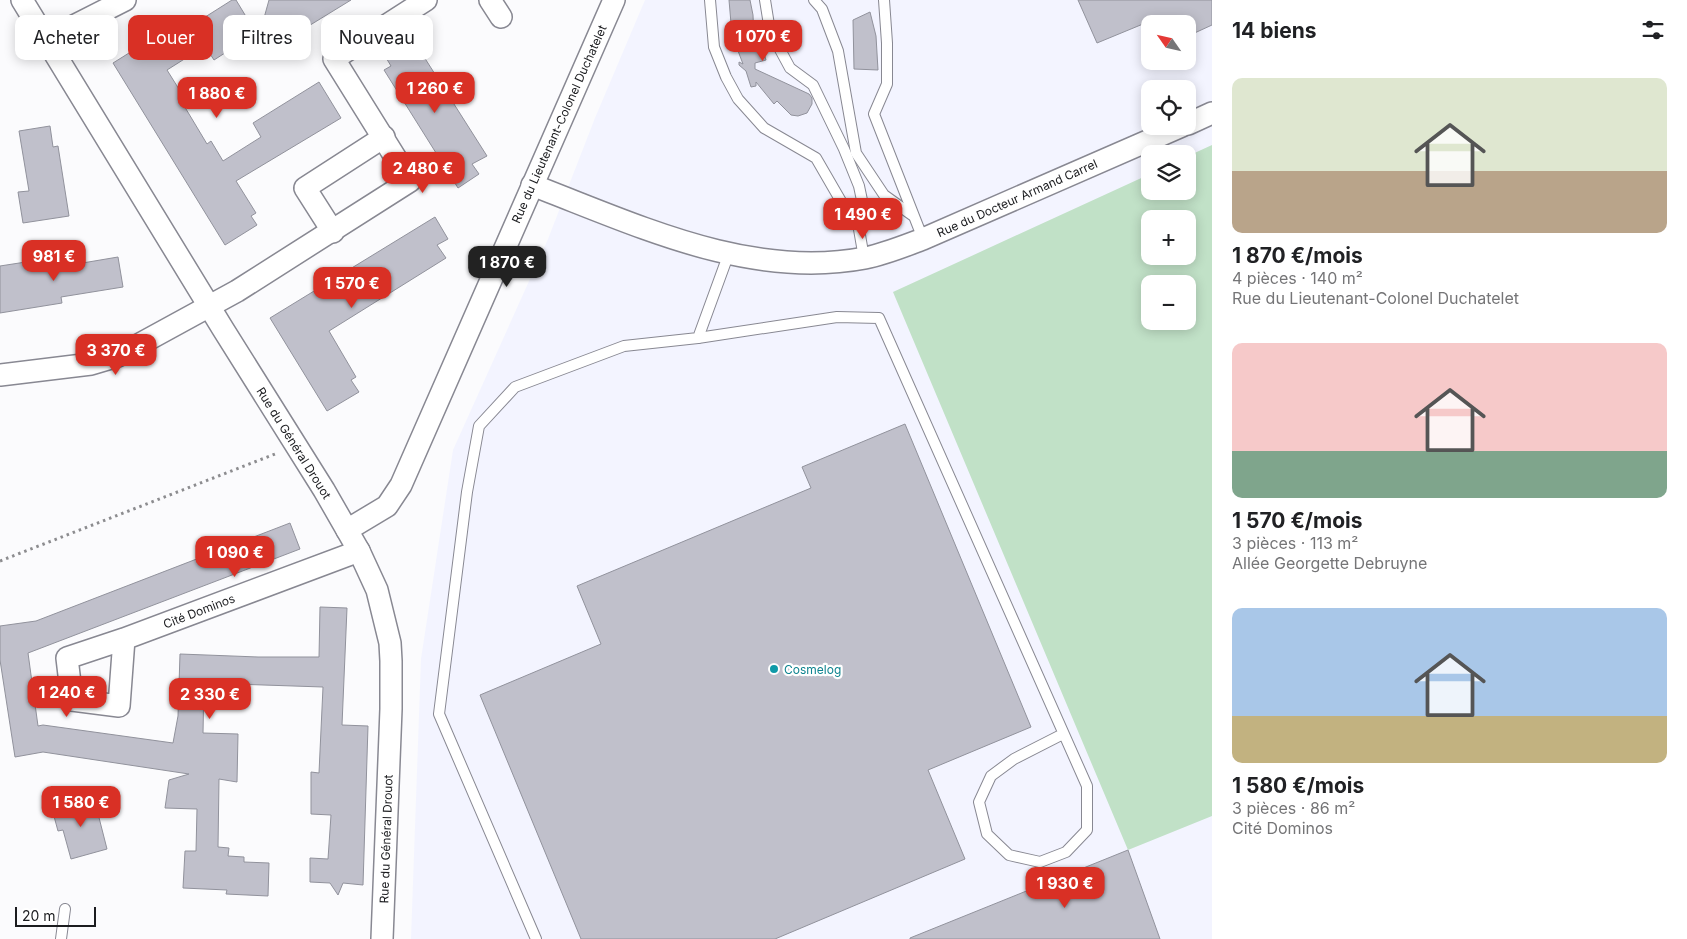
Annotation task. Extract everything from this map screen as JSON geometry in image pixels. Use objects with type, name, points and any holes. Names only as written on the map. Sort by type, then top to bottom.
[{"type":"street","name":"Rue du Général Drouot","points":[[22,0],[31,15]]},
{"type":"street","points":[[95,15],[125,0]]},
{"type":"street","points":[[0,375],[91,364],[118,356],[237,291],[333,232],[410,181],[334,58],[426,0]]},
{"type":"street","name":"Rue du Lieutenant-Colonel Duchatelet","points":[[347,530],[387,506],[398,491],[614,0]]},
{"type":"street","name":"Rue du Général Drouot","points":[[58,60],[347,530],[378,590],[390,643],[392,709],[382,939]]},
{"type":"street","points":[[1196,120],[1212,113]]},
{"type":"street","name":"Rue du Docteur Armand Carrel","points":[[532,185],[701,247],[749,258],[786,262],[824,262],[864,258],[888,252],[923,239],[1161,135]]},
{"type":"street","points":[[333,232],[305,188],[384,137]]},
{"type":"street","name":"Cité Dominos","points":[[124,639],[359,551]]},
{"type":"lane","points":[[710,0],[714,47],[726,77],[738,99],[764,128],[816,158],[842,203],[857,218]]},
{"type":"lane","points":[[765,0],[770,30],[790,68],[814,86],[859,186],[863,205],[857,218],[864,258]]},
{"type":"lane","points":[[814,0],[822,9],[838,51],[856,153],[884,195],[913,216]]},
{"type":"lane","points":[[884,0],[887,84],[874,114],[923,239]]},
{"type":"lane","points":[[698,338],[729,253]]},
{"type":"lane","points":[[536,939],[439,714],[467,492],[480,426],[515,387],[624,346],[698,338],[837,317],[879,318],[1087,786],[1087,830],[1066,852],[1040,862],[1010,855],[987,834],[979,802],[991,776],[1014,759],[1063,734]]},
{"type":"lane","points":[[61,939],[66,909]]},
{"type":"path","points":[[0,561],[296,446]]},
{"type":"shaded area","points":[[645,0],[1212,0],[1212,939],[411,939],[421,659],[453,450],[548,239],[595,118]]},
{"type":"green space","points":[[1212,145],[1212,816],[1128,850],[893,292],[1141,178],[1141,200],[1196,200],[1196,152]]},
{"type":"building","points":[[232,0],[236,0],[245,15],[223,15],[223,54],[214,60],[213,15],[208,15]]},
{"type":"building","points":[[269,0],[351,0],[327,15],[321,15],[321,18],[311,25],[311,15],[265,15]]},
{"type":"building","points":[[729,0],[750,0],[754,39],[759,37],[766,60],[755,63],[755,69],[809,94],[812,98],[812,104],[807,113],[798,116],[791,115],[777,101],[774,104],[756,82],[756,86],[751,87],[746,71],[739,65],[739,62],[743,64],[732,35]]},
{"type":"building","points":[[1078,0],[1212,0],[1212,25],[1196,32],[1196,15],[1141,15],[1141,25],[1097,43]]},
{"type":"building","points":[[870,12],[876,36],[878,70],[854,69],[853,20]]},
{"type":"building","points":[[128,54],[128,60],[183,60],[167,70],[187,102],[183,104],[207,144],[211,141],[223,161],[261,137],[253,123],[319,82],[341,118],[236,181],[256,213],[251,216],[257,225],[225,245],[113,63]]},
{"type":"building","points":[[387,60],[426,60],[487,156],[472,164],[479,174],[458,188],[384,70],[391,66]]},
{"type":"building","points":[[50,126],[53,147],[58,146],[69,216],[23,223],[18,192],[29,191],[19,131]]},
{"type":"building","points":[[435,217],[448,239],[437,245],[446,258],[329,331],[356,377],[351,380],[359,392],[327,411],[270,318]]},
{"type":"building","points":[[118,257],[123,287],[61,297],[62,303],[0,313],[0,266],[45,259],[47,269]]},
{"type":"building","name":"Cosmelog","points":[[905,424],[1031,727],[928,770],[965,859],[775,939],[581,939],[480,695],[601,644],[577,586],[811,488],[802,467]]},
{"type":"building","points":[[290,523],[300,549],[28,653],[38,726],[43,725],[173,743],[178,716],[180,654],[319,657],[320,607],[347,608],[342,725],[368,726],[363,885],[343,883],[338,895],[330,883],[310,882],[310,858],[328,859],[331,815],[311,814],[311,772],[319,773],[323,687],[204,683],[203,733],[238,734],[237,782],[219,779],[218,847],[229,848],[228,856],[244,857],[244,862],[269,863],[268,896],[226,894],[227,890],[183,888],[185,851],[196,851],[197,809],[165,808],[169,780],[189,774],[43,752],[15,757],[0,660],[0,626],[36,621]]},
{"type":"building","points":[[94,798],[107,849],[71,859],[63,830],[58,831],[52,809]]},
{"type":"building","points":[[1128,850],[1160,939],[910,939],[910,938]]},
{"type":"place","name":"Cosmelog","points":[[774,669]]}]
